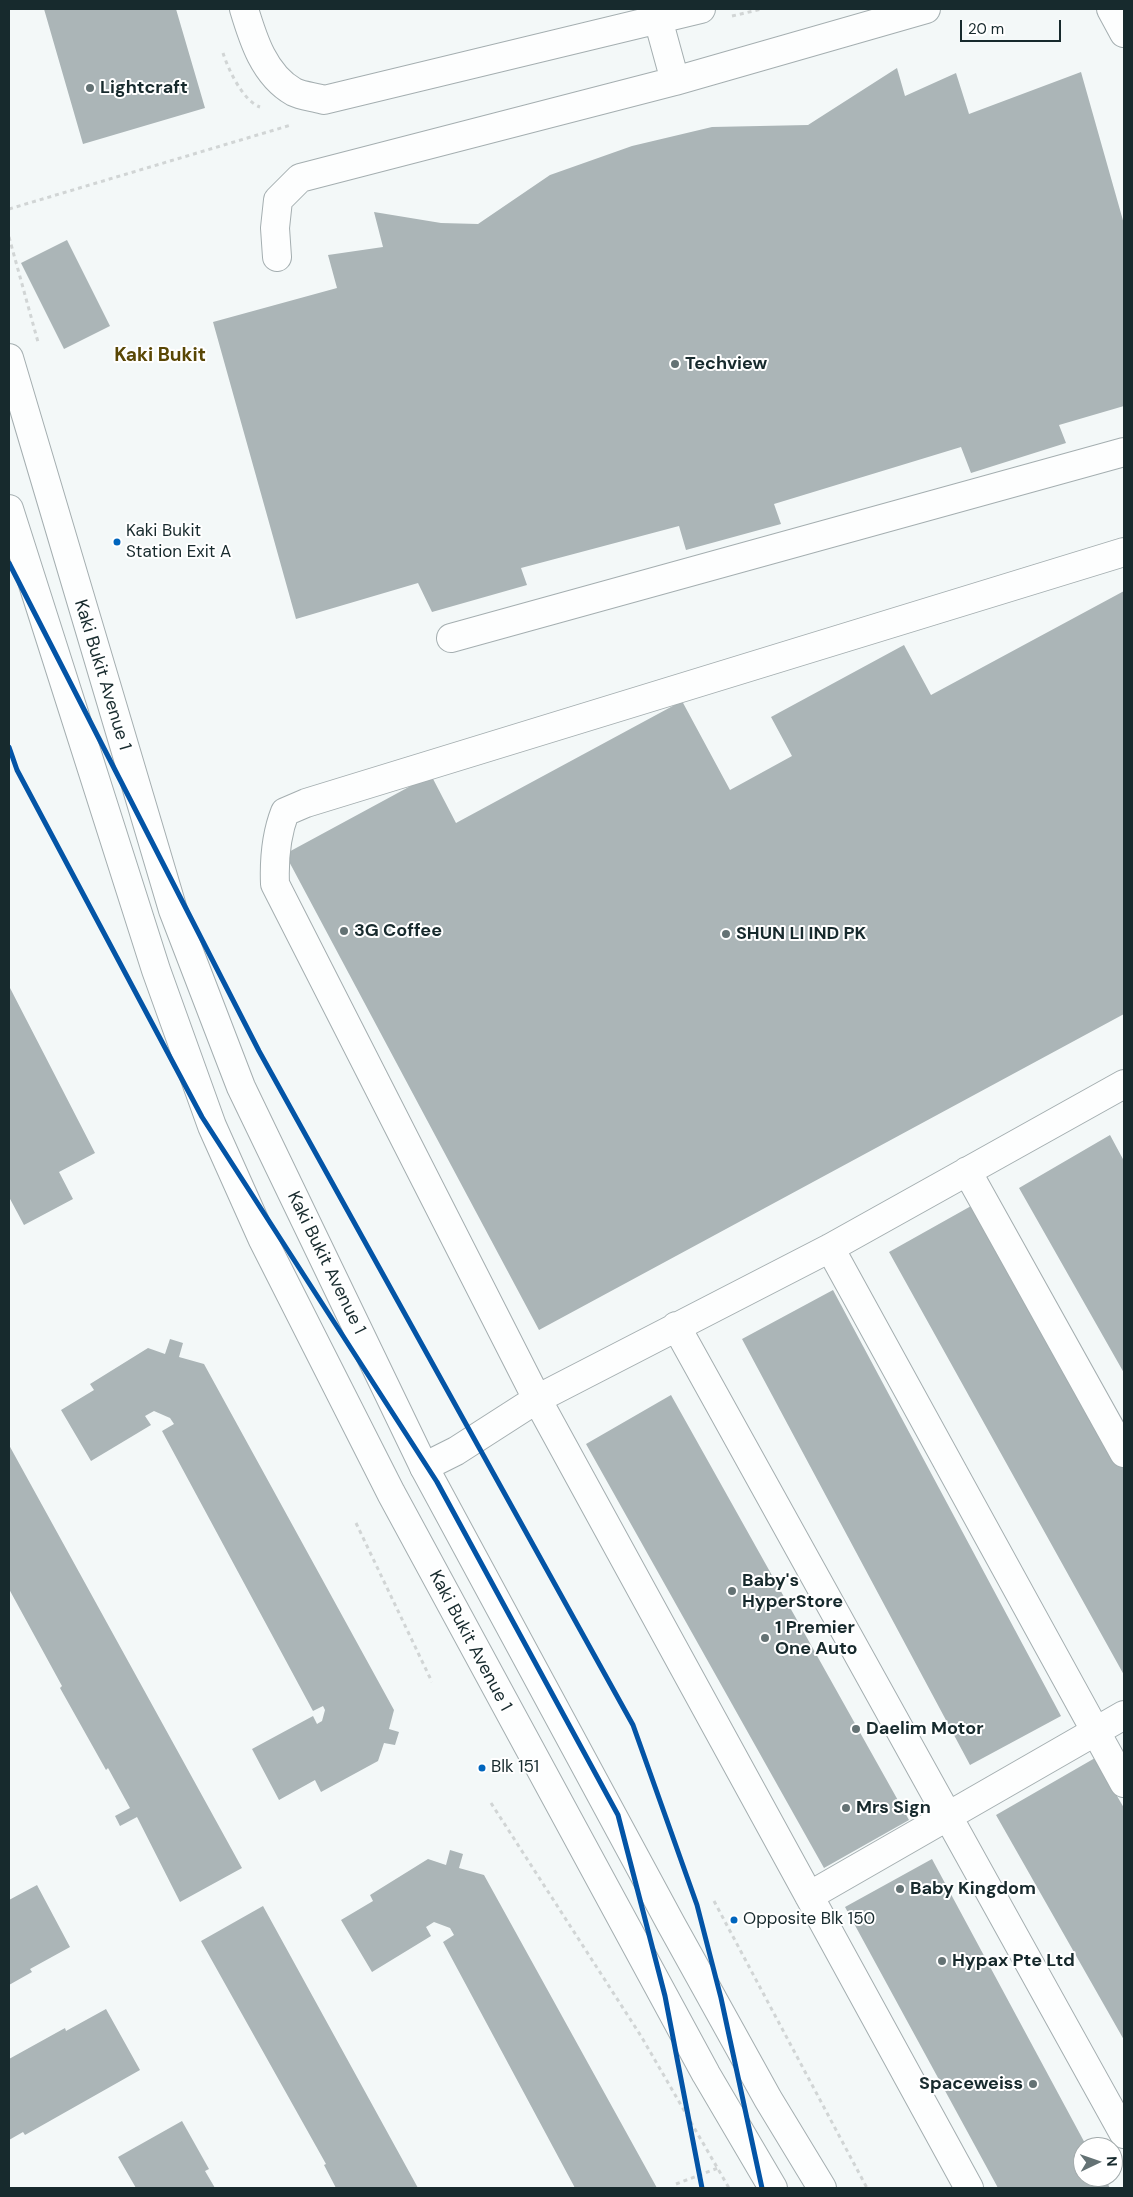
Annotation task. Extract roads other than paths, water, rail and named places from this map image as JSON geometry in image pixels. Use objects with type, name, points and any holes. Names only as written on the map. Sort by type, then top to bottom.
[{"type":"main road","points":[[244,9],[256,49],[278,79],[294,92],[324,100],[701,9]]},
{"type":"main road","points":[[277,257],[275,228],[278,200],[300,178],[675,81],[926,9]]},
{"type":"main road","points":[[1111,9],[1124,33]]},
{"type":"main road","points":[[658,19],[675,81]]},
{"type":"main road","name":"Kaki Bukit Avenue 1","points":[[9,358],[173,910],[241,1087],[424,1467],[671,1924],[768,2099],[822,2188]]},
{"type":"main road","points":[[451,638],[1124,452]]},
{"type":"main road","name":"Kaki Bukit Avenue 1","points":[[9,509],[156,970],[212,1126],[263,1240],[391,1493],[697,2057],[773,2188]]},
{"type":"main road","points":[[969,2188],[536,1399],[276,884],[274,864],[279,828],[285,812],[306,803],[1124,552]]},
{"type":"main road","points":[[424,1467],[456,1451],[536,1399],[830,1248],[967,1171],[1121,1093]]},
{"type":"main road","points":[[967,1171],[1124,1453]]},
{"type":"main road","points":[[830,1248],[1124,1783]]},
{"type":"main road","points":[[676,1326],[1124,2134]]},
{"type":"main road","points":[[810,1896],[1124,1715]]},
{"type":"place","name":"Lightcraft","points":[[90,88]]},
{"type":"place","name":"Techview","points":[[675,364]]},
{"type":"place","name":"Kaki Bukit Station Exit A","points":[[117,542]]},
{"type":"place","name":"3G Coffee","points":[[344,931]]},
{"type":"place","name":"SHUN LI IND PK","points":[[726,934]]},
{"type":"place","name":"Baby's HyperStore","points":[[732,1591]]},
{"type":"place","name":"1 Premier One Auto","points":[[765,1638]]},
{"type":"place","name":"Daelim Motor","points":[[856,1729]]},
{"type":"place","name":"Blk 151","points":[[482,1768]]},
{"type":"place","name":"Mrs Sign","points":[[846,1808]]},
{"type":"place","name":"Baby Kingdom","points":[[900,1889]]},
{"type":"place","name":"Opposite Blk 150","points":[[734,1920]]},
{"type":"place","name":"Hypax Pte Ltd","points":[[942,1961]]},
{"type":"place","name":"Spaceweiss","points":[[1033,2084]]},
{"type":"district","name":"Kaki Bukit","points":[[160,356]]}]
